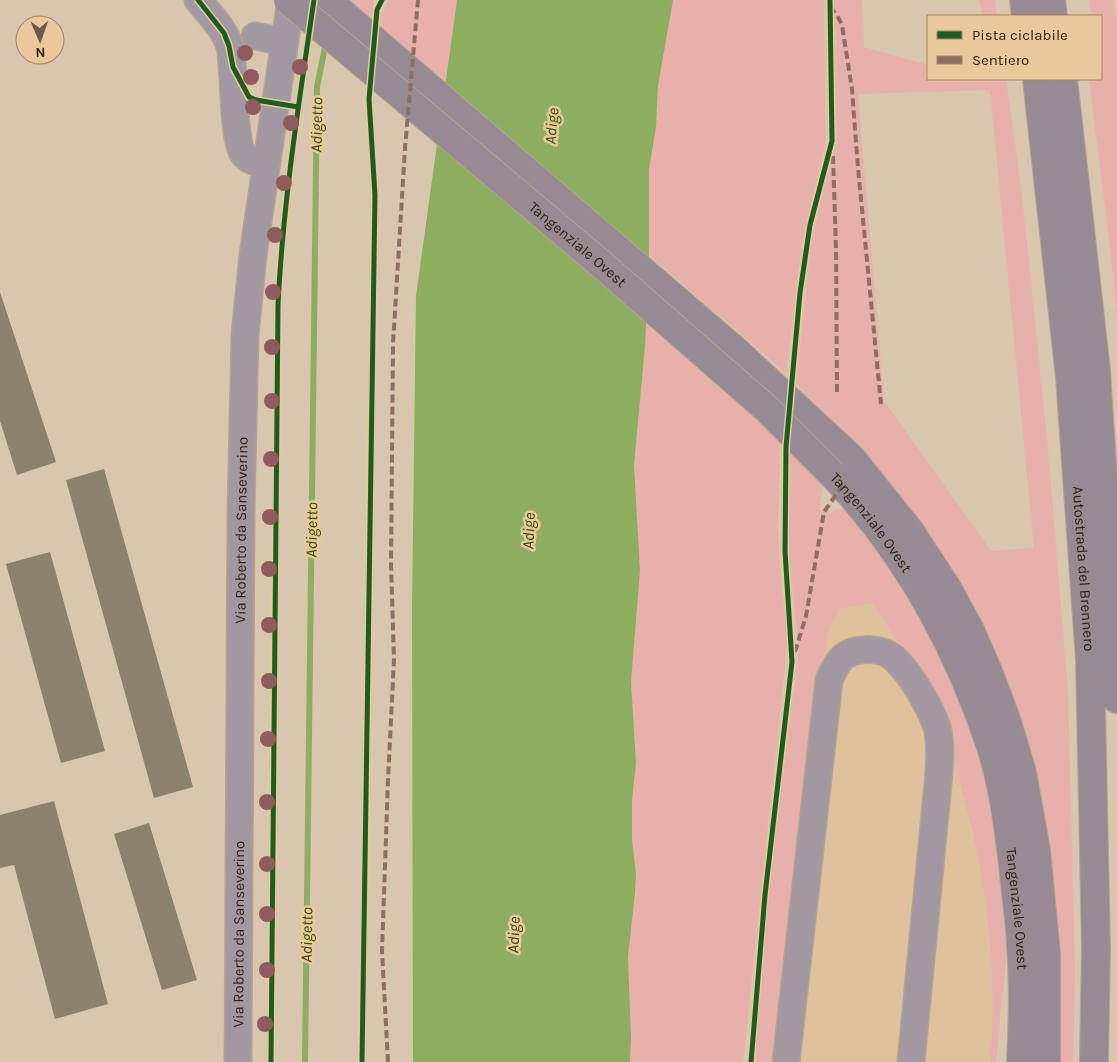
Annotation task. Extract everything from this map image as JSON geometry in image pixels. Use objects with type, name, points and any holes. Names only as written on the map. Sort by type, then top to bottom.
[{"type":"highway","name":"Tangenziale Ovest","points":[[290,0],[601,264],[768,410],[842,467],[875,524],[912,575],[957,660],[991,748],[1010,837],[1022,946],[1023,1006],[1021,1062]]},
{"type":"highway","name":"Tangenziale Ovest","points":[[327,0],[737,352],[842,467],[909,530],[947,588],[970,630],[1007,722],[1022,772],[1036,850],[1046,953],[1046,1062]]},
{"type":"highway","points":[[1024,0],[1026,15]]},
{"type":"highway","points":[[1051,0],[1053,15]]},
{"type":"highway","name":"Autostrada del Brennero","points":[[1037,80],[1070,377],[1090,660],[1096,948],[1094,1062]]},
{"type":"highway","name":"Autostrada del Brennero","points":[[1063,80],[1096,370],[1117,699]]},
{"type":"highway","points":[[1006,1062],[1022,946]]},
{"type":"street","points":[[198,0],[224,33],[229,46],[233,67],[238,142],[243,155],[252,161],[266,164]]},
{"type":"street","name":"Via Roberto da Sanseverino","points":[[238,1062],[241,521],[245,336],[253,255],[290,0]]},
{"type":"street","points":[[255,36],[284,42]]},
{"type":"street","points":[[786,1062],[829,680],[834,668],[843,658],[853,652],[865,650],[887,654],[897,660],[928,708],[940,739],[939,773],[911,1062]]},
{"type":"shaded area","points":[[347,0],[374,0],[371,21]]},
{"type":"shaded area","points":[[388,0],[457,0],[445,84],[381,30],[382,14]]},
{"type":"shaded area","points":[[673,0],[824,0],[826,140],[802,242],[786,373],[649,255],[649,169],[656,127],[658,86]]},
{"type":"shaded area","points":[[834,0],[862,0],[864,47],[927,65],[927,80],[1006,80],[1030,271],[1049,460],[1068,691],[1075,972],[1073,1062],[1058,1062],[977,617],[909,506],[889,482],[796,384],[811,248],[823,190],[837,141]],"holes":[[[990,90],[1034,548],[991,551],[884,401],[858,94]]]},
{"type":"shaded area","points":[[979,0],[995,0],[997,15],[982,15]]},
{"type":"shaded area","points":[[1089,0],[1113,0],[1117,22],[1117,317],[1089,80],[1102,80],[1102,15],[1091,15]]},
{"type":"shaded area","points":[[645,323],[780,440],[778,525],[781,583],[788,636],[743,1062],[630,1062],[628,957],[636,874],[632,839],[632,801],[636,763],[631,682],[640,571],[634,465],[645,346]]},
{"type":"shaded area","points":[[790,450],[823,484],[819,509],[829,514],[834,510],[846,509],[889,563],[941,651],[972,729],[999,842],[1009,926],[996,1062],[990,1062],[992,1014],[991,965],[987,916],[980,867],[969,819],[940,725],[921,681],[873,604],[839,609],[828,631],[801,799],[775,1062],[753,1062],[768,889],[799,650],[789,551]]},
{"type":"shaded area","points":[[873,604],[920,680],[951,752],[965,801],[983,881],[989,938],[993,1016],[990,1062],[775,1062],[801,799],[828,631],[839,609]]},
{"type":"water","name":"Adige","points":[[457,0],[673,0],[658,86],[656,127],[649,169],[649,255],[645,346],[634,465],[640,571],[631,682],[636,763],[632,801],[632,839],[636,874],[628,957],[630,1062],[413,1062],[412,609],[416,296]]},
{"type":"building","points":[[0,292],[56,462],[17,475],[0,421]]},
{"type":"building","points":[[104,469],[193,787],[154,798],[66,480]]},
{"type":"building","points":[[50,552],[105,751],[61,763],[6,564]]},
{"type":"building","points":[[54,801],[108,1004],[55,1019],[14,865],[0,868],[0,815]]},
{"type":"building","points":[[149,823],[197,980],[162,990],[114,834]]},
{"type":"waterway","name":"Adigetto","points":[[305,1062],[317,87],[326,42]]},
{"type":"marked path","points":[[388,1062],[382,951],[394,660],[391,564],[393,344],[405,148],[418,0]]},
{"type":"marked path","points":[[830,7],[842,25],[852,89],[881,404]]},
{"type":"marked path","points":[[833,156],[837,394]]},
{"type":"marked path","points":[[795,652],[806,616],[824,512],[843,485]]},
{"type":"cycle path","points":[[198,0],[224,33],[229,46],[233,67],[249,97],[256,100],[298,107]]},
{"type":"cycle path","points":[[271,1062],[278,305],[288,190],[314,0]]},
{"type":"cycle path","points":[[362,1062],[375,195],[369,99],[377,10],[382,0]]},
{"type":"cycle path","points":[[751,1062],[765,895],[792,662],[785,551],[786,447],[800,293],[810,225],[832,141],[830,0]]}]
